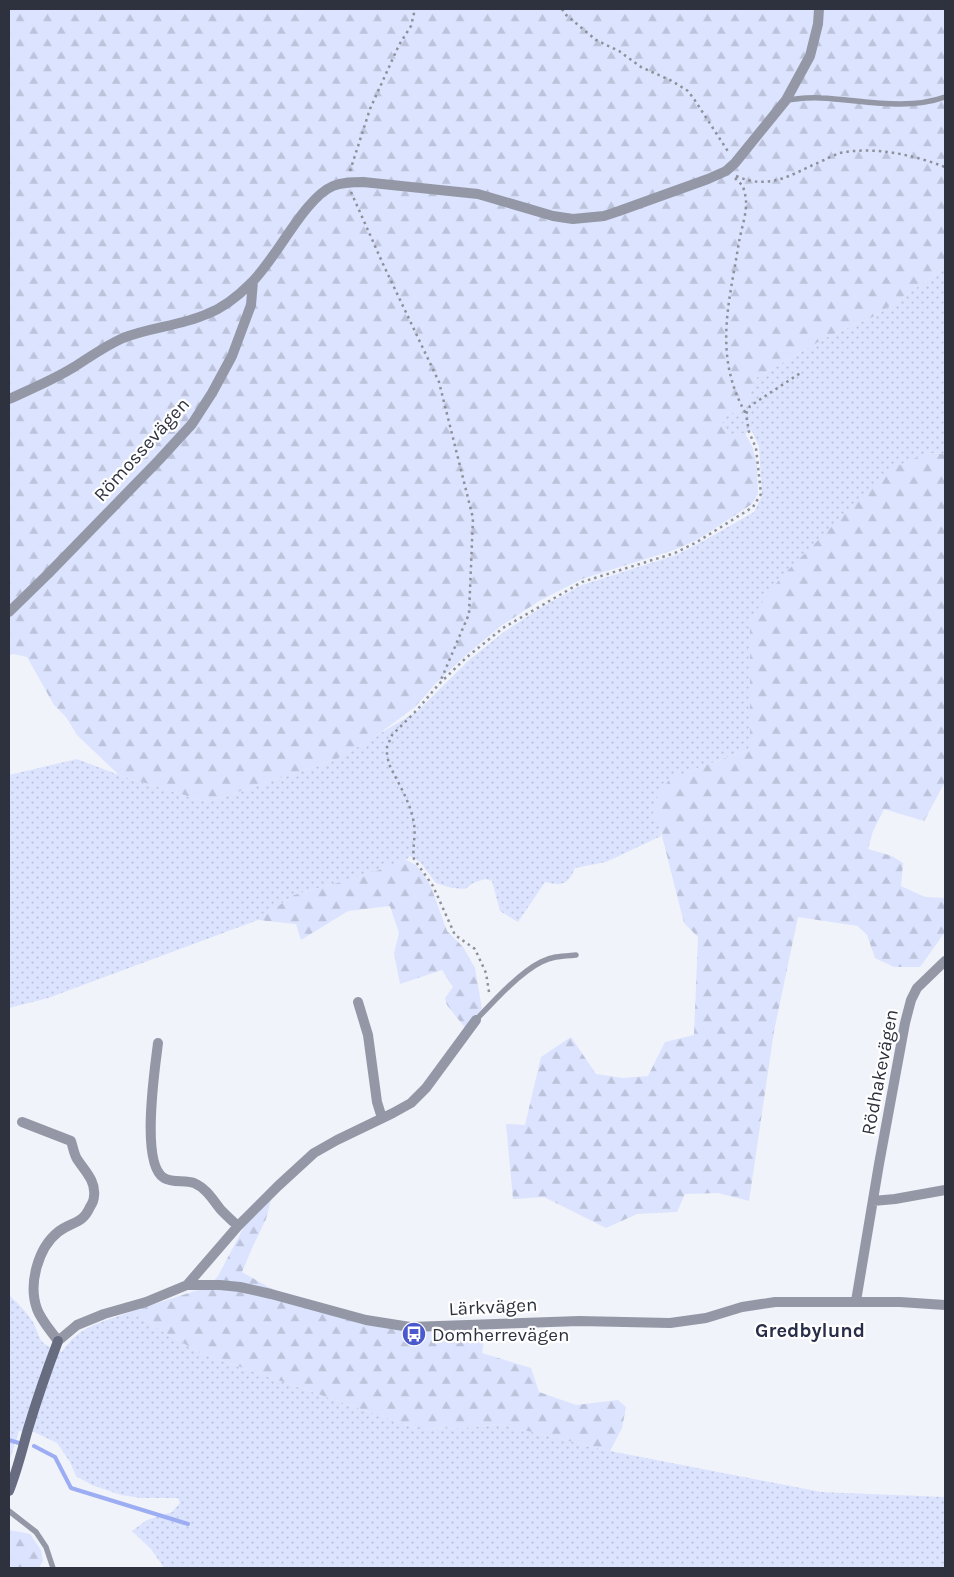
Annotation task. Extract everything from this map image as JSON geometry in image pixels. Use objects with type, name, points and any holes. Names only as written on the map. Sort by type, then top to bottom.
[{"type":"street","points":[[9,399],[46,383],[122,338],[206,315],[221,307],[253,281],[309,206],[332,186],[347,182],[363,182],[478,194],[553,216],[572,219],[604,216],[726,171],[735,163],[786,100],[810,56],[818,24],[819,9]]},
{"type":"street","name":"Römossevägen","points":[[9,612],[192,424],[212,393],[232,356],[251,305],[253,281]]},
{"type":"street","name":"Rödhakevägen","points":[[856,1301],[905,1023],[917,988],[945,961]]},
{"type":"street","points":[[358,1002],[368,1035],[377,1102],[382,1118]]},
{"type":"street","points":[[187,1286],[238,1226],[278,1186],[314,1154],[336,1140],[411,1103],[426,1088],[476,1020]]},
{"type":"street","points":[[158,1043],[152,1114],[151,1149],[153,1162],[158,1172],[164,1178],[192,1182],[203,1187],[222,1211],[238,1226]]},
{"type":"street","points":[[22,1122],[71,1141],[76,1157],[92,1180],[95,1197],[86,1217],[59,1231],[49,1240],[36,1270],[34,1296],[37,1309],[58,1341]]},
{"type":"street","points":[[873,1201],[945,1190]]},
{"type":"street","name":"Lärkvägen","points":[[9,1491],[16,1475],[28,1427],[58,1341],[77,1325],[187,1286],[220,1285],[240,1287],[366,1320],[410,1327],[579,1320],[670,1323],[706,1318],[758,1304],[795,1301],[900,1302],[945,1305]]},
{"type":"lane","points":[[786,100],[818,98],[882,103],[912,103],[934,101],[945,97]]},
{"type":"lane","points":[[476,1020],[526,971],[557,956],[576,955]]},
{"type":"lane","points":[[9,1512],[36,1532],[46,1547],[53,1568]]},
{"type":"path","points":[[415,9],[411,26],[399,45],[370,109],[347,182],[383,264],[439,382],[473,518],[469,614],[439,684]]},
{"type":"path","points":[[562,9],[565,14],[596,40],[619,51],[641,67],[672,81],[688,92],[735,163]]},
{"type":"path","points":[[726,171],[748,181],[770,182],[839,154],[866,151],[920,158],[945,166]]},
{"type":"path","points":[[491,1004],[486,973],[475,949],[455,935],[433,886],[414,859],[415,840],[412,812],[389,764],[387,747],[392,735],[439,684],[467,657],[503,628],[582,582],[674,553],[697,542],[753,507],[761,494],[756,448],[749,432],[746,414],[732,385],[727,366],[725,337],[746,202],[743,186],[726,171]]},
{"type":"path","points":[[746,414],[750,406],[802,372]]},
{"type":"green space","points":[[9,9],[945,9],[945,268],[875,316],[827,337],[754,379],[744,406],[740,410],[728,414],[723,420],[722,427],[730,433],[745,433],[753,448],[757,466],[758,494],[752,504],[697,540],[674,550],[582,579],[539,601],[501,626],[466,655],[437,682],[415,707],[376,736],[335,760],[207,802],[119,775],[77,735],[66,717],[54,705],[27,657],[14,654],[9,655]]},
{"type":"green space","points":[[945,268],[945,454],[927,453],[750,619],[750,746],[747,750],[687,772],[653,813],[660,828],[661,836],[606,862],[575,868],[570,878],[564,883],[545,882],[518,922],[500,911],[492,881],[485,879],[473,883],[465,889],[452,888],[436,883],[420,862],[410,856],[406,860],[365,875],[294,895],[258,920],[48,998],[9,1008],[9,775],[77,759],[119,775],[207,802],[335,760],[418,711],[469,660],[504,632],[542,607],[582,585],[676,555],[754,512],[762,496],[759,447],[752,431],[732,434],[722,427],[723,420],[728,414],[740,410],[744,406],[754,379],[827,337],[875,316]]},
{"type":"green space","points":[[927,453],[945,454],[945,782],[924,821],[884,809],[873,831],[868,849],[892,856],[903,863],[901,886],[925,897],[945,898],[945,932],[920,967],[894,967],[875,958],[867,935],[858,926],[798,917],[774,1031],[749,1201],[718,1193],[685,1194],[677,1212],[637,1214],[606,1228],[544,1197],[513,1199],[506,1124],[525,1125],[541,1057],[571,1037],[596,1074],[623,1078],[648,1076],[665,1042],[694,1035],[698,937],[684,923],[660,828],[653,813],[658,795],[669,780],[747,750],[750,746],[750,619],[782,576],[890,469]]},
{"type":"green space","points":[[406,860],[416,865],[424,875],[431,887],[447,931],[463,947],[475,968],[482,1009],[466,1029],[447,1005],[445,998],[453,987],[442,970],[400,984],[394,953],[399,933],[390,906],[348,911],[301,940],[296,924],[258,920],[294,895],[365,875]]},
{"type":"green space","points":[[271,1200],[266,1219],[242,1272],[270,1288],[359,1318],[485,1333],[482,1353],[531,1368],[539,1392],[576,1405],[618,1400],[626,1407],[622,1428],[610,1451],[499,1424],[462,1428],[419,1429],[200,1353],[130,1312],[206,1289],[218,1276],[245,1225]]},
{"type":"green space","points":[[9,1295],[28,1315],[42,1341],[46,1345],[62,1352],[68,1343],[83,1331],[101,1322],[130,1312],[200,1353],[419,1429],[462,1428],[499,1424],[610,1451],[821,1492],[945,1497],[945,1568],[164,1568],[151,1549],[132,1531],[147,1520],[172,1512],[180,1503],[178,1498],[141,1498],[121,1495],[92,1485],[76,1476],[70,1462],[57,1443],[34,1432],[19,1431],[9,1462]]},
{"type":"green space","points":[[9,1530],[30,1534],[41,1550],[43,1561],[39,1568],[9,1568]]},
{"type":"waterway","points":[[9,1440],[19,1443]]},
{"type":"waterway","points":[[34,1446],[55,1457],[71,1488],[188,1524]]},
{"type":"place","name":"Domherrevägen","points":[[414,1334]]},
{"type":"district","name":"Gredbylund","points":[[810,1330]]}]
